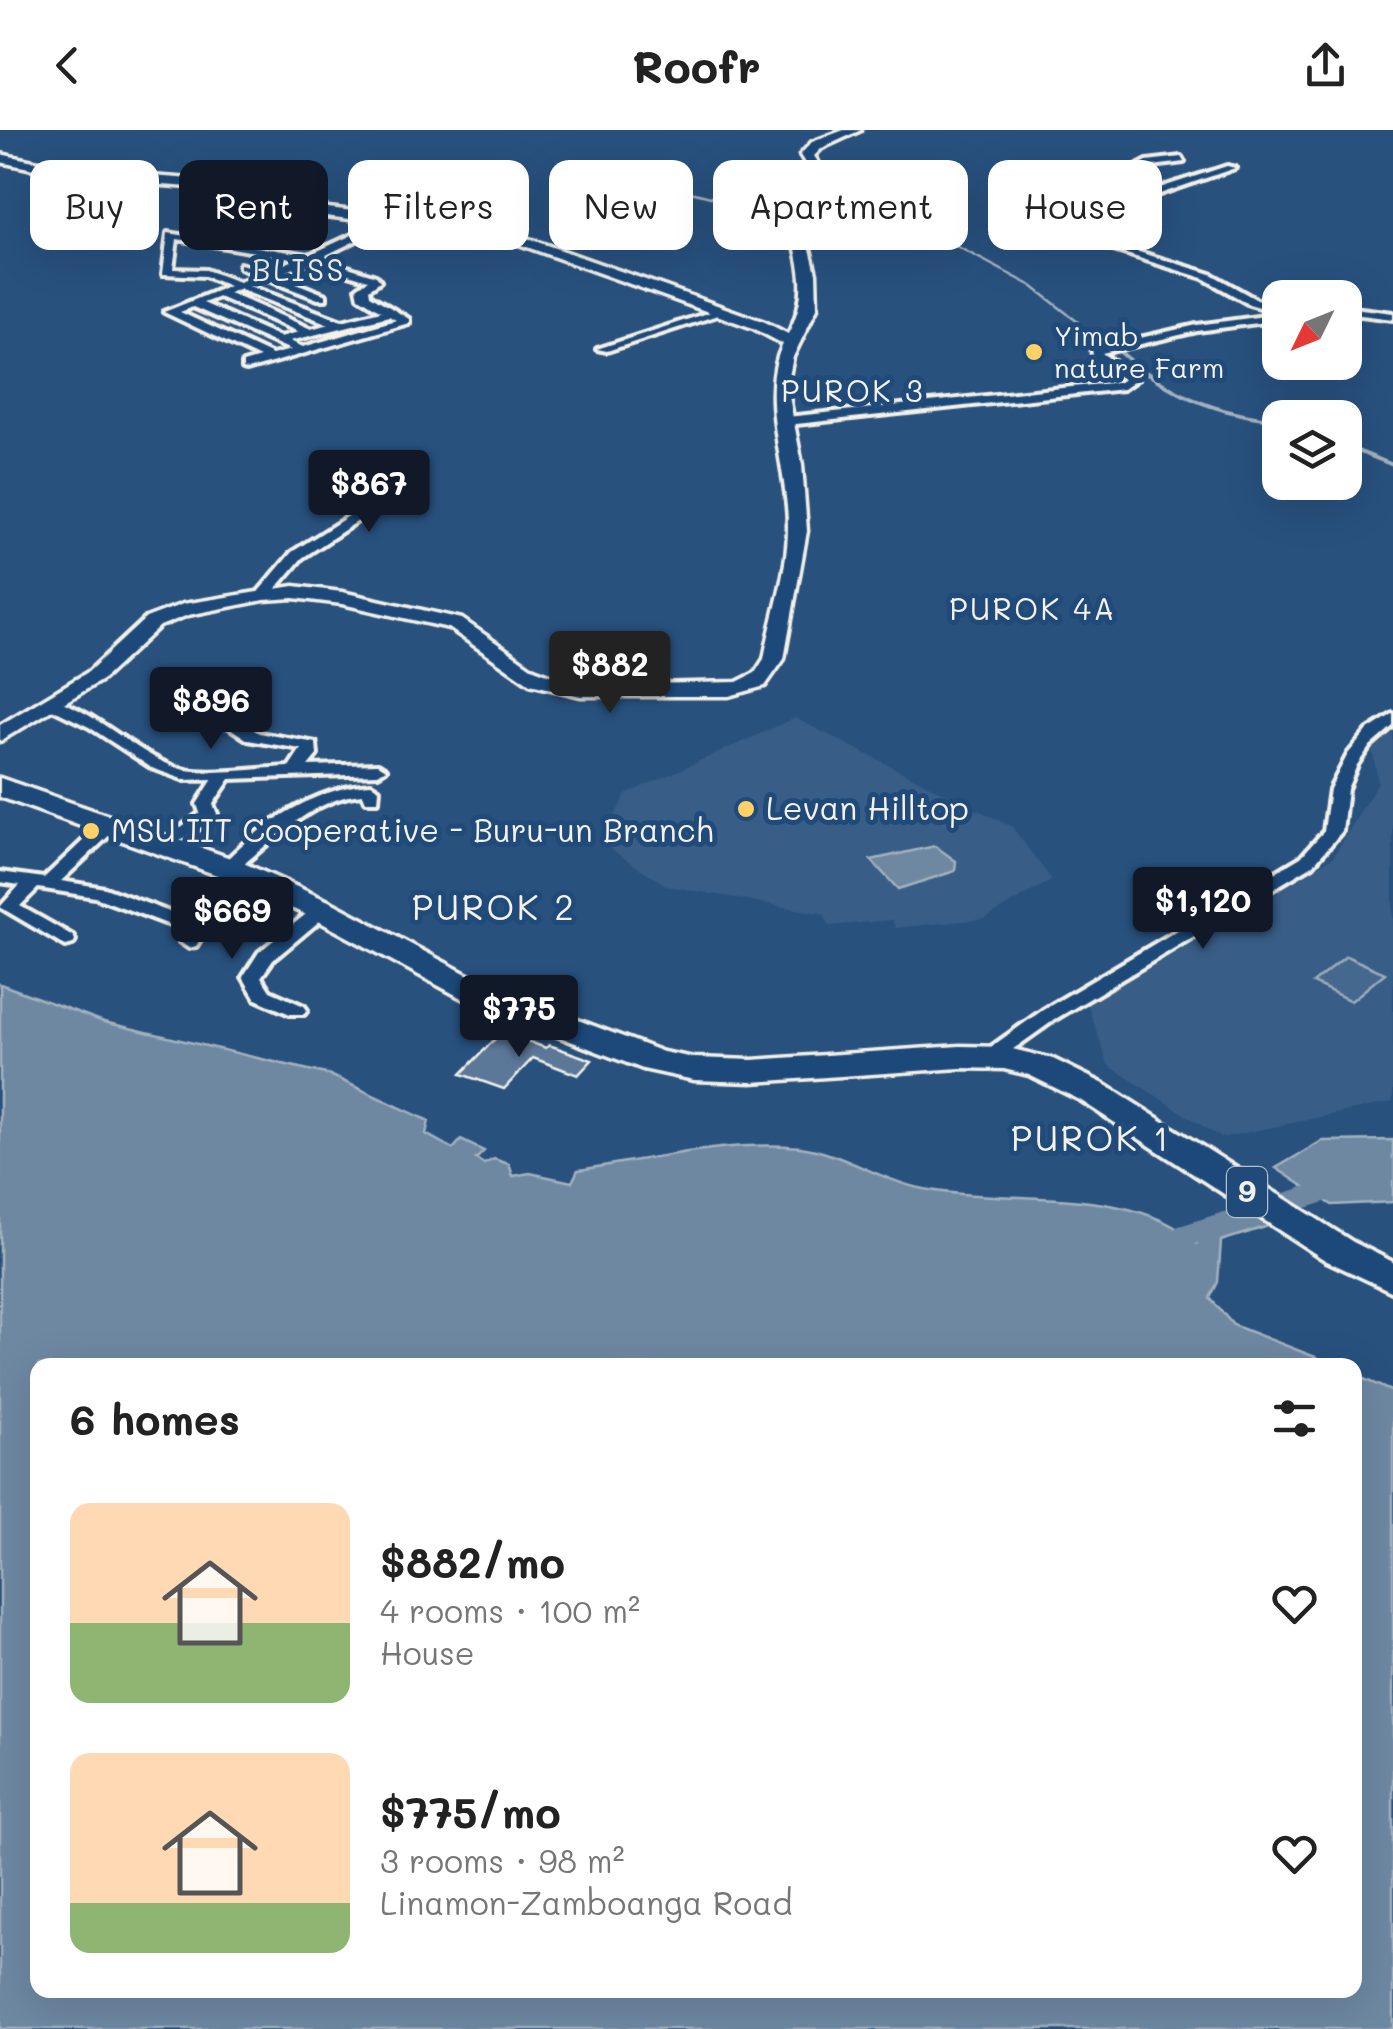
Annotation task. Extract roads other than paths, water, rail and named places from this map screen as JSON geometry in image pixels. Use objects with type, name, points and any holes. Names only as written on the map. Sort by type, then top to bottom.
[{"type":"highway","name":"9","points":[[0,787],[228,868],[322,910],[481,995],[655,1061],[752,1072],[862,1062],[988,1058],[1022,1062],[1062,1076],[1339,1251],[1393,1278]]},
{"type":"street","points":[[0,734],[54,704],[115,662],[153,622],[183,610],[264,594],[318,594],[455,624],[474,632],[515,668],[562,688],[596,691],[747,687],[763,678],[774,658],[798,531],[787,422],[779,386],[786,357],[810,298],[810,273],[799,242],[802,224],[826,185],[808,152],[855,130]]},
{"type":"street","points":[[0,158],[82,175],[274,189],[325,212],[348,215]]},
{"type":"street","points":[[1162,162],[1180,160]]},
{"type":"street","points":[[1162,190],[1230,168]]},
{"type":"street","points":[[328,280],[310,258],[172,235],[165,270],[218,276],[340,324]]},
{"type":"street","points":[[271,360],[170,314],[348,241]]},
{"type":"street","points":[[529,243],[759,325],[794,343]]},
{"type":"street","points":[[1121,250],[1208,276],[1262,306]]},
{"type":"street","points":[[218,276],[280,253]]},
{"type":"street","points":[[244,266],[266,275],[375,280],[362,292],[405,321],[247,366]]},
{"type":"street","points":[[302,307],[328,280]]},
{"type":"street","points":[[220,293],[309,332]]},
{"type":"street","points":[[322,316],[372,301]]},
{"type":"street","points":[[194,303],[303,351]]},
{"type":"street","points":[[280,340],[391,312]]},
{"type":"street","points":[[602,349],[721,312]]},
{"type":"street","points":[[1362,312],[1393,316]]},
{"type":"street","points":[[787,422],[1128,384],[1132,379],[1098,358],[1096,351],[1262,317]]},
{"type":"street","points":[[380,329],[394,338]]},
{"type":"street","points":[[264,594],[298,555],[366,511],[350,498],[319,484]]},
{"type":"street","points":[[54,704],[96,724],[170,771],[224,775],[380,763],[372,793],[344,789],[325,798],[228,868]]},
{"type":"street","points":[[218,712],[229,724],[254,736],[310,746],[309,755],[295,770]]},
{"type":"street","points":[[988,1058],[1050,1014],[1307,860],[1331,835],[1338,812],[1336,801],[1362,744],[1374,729],[1393,720]]},
{"type":"street","points":[[166,845],[210,814],[205,804],[224,775]]},
{"type":"street","points":[[66,940],[9,907],[111,824]]},
{"type":"street","points":[[0,877],[99,892],[196,930],[189,942]]},
{"type":"street","points":[[297,1010],[263,995],[252,976],[266,956],[322,910]]},
{"type":"waterway","points":[[693,193],[762,210],[857,212],[923,220],[941,238],[1032,286],[1078,322]]},
{"type":"waterway","points":[[1118,350],[1155,379],[1193,399],[1262,418]]},
{"type":"waterway","points":[[1118,350],[1121,353]]},
{"type":"waterway","points":[[1362,453],[1393,465]]},
{"type":"waterway","points":[[1188,1235],[1393,1169]]},
{"type":"place","name":"Yimab nature Farm","points":[[1034,352]]},
{"type":"place","name":"Levan Hilltop","points":[[746,809]]},
{"type":"place","name":"MSU IIT Cooperative - Buru-un Branch","points":[[91,831]]},
{"type":"district","name":"BLISS","points":[[299,271]]},
{"type":"district","name":"PUROK 3","points":[[853,392]]},
{"type":"district","name":"PUROK 4A","points":[[1033,610]]},
{"type":"district","name":"PUROK 2","points":[[494,908]]},
{"type":"district","name":"PUROK 1","points":[[1091,1139]]}]
